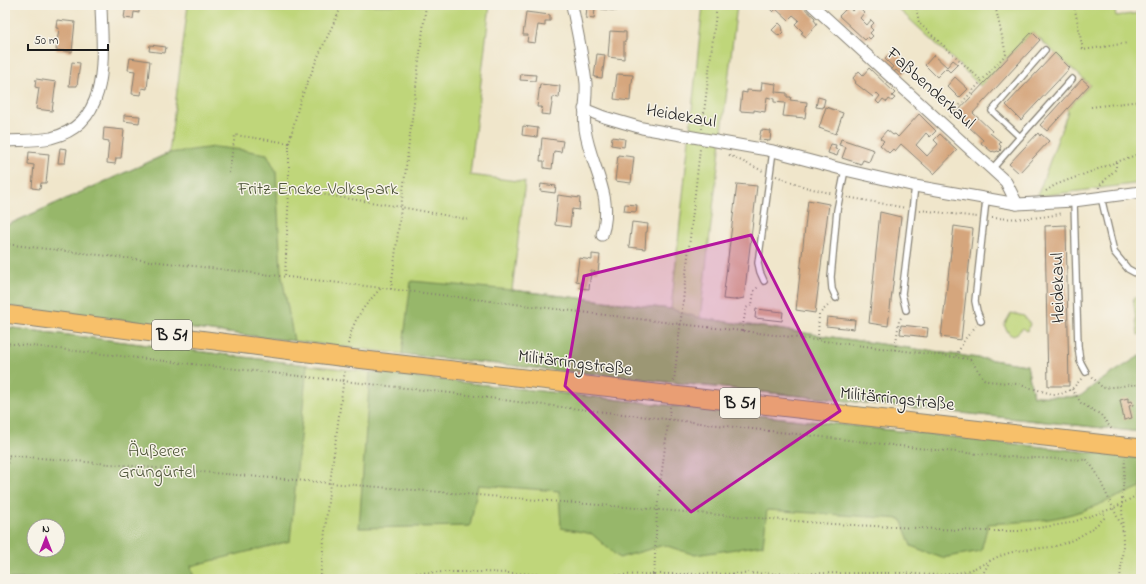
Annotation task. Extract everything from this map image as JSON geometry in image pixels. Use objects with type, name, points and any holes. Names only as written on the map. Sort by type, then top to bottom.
[{"type":"main road","name":"Militärringstraße","points":[[5,314],[346,357],[1141,448]]},
{"type":"street","points":[[5,141],[52,137],[77,126],[86,117],[96,99],[100,84],[102,63],[101,5]]},
{"type":"street","points":[[572,5],[586,83],[584,109],[585,129],[590,150],[602,186],[606,208],[606,223],[602,235]]},
{"type":"street","name":"Faßbenderkaul","points":[[812,5],[1006,182],[1017,204]]},
{"type":"street","name":"Heidekaul","points":[[584,109],[604,117],[642,128],[773,151],[915,186],[986,200],[1017,204],[1075,205],[1101,197],[1141,192]]},
{"type":"lane","points":[[1020,138],[992,111],[1045,50]]},
{"type":"lane","points":[[992,169],[1072,79]]},
{"type":"lane","points":[[764,280],[758,263],[773,151]]},
{"type":"lane","points":[[836,298],[832,289],[831,277],[837,210],[846,170]]},
{"type":"lane","points":[[906,310],[902,294],[915,186]]},
{"type":"lane","points":[[1101,197],[1114,252],[1128,269],[1141,276]]},
{"type":"lane","points":[[981,321],[976,310],[975,301],[986,200]]},
{"type":"lane","name":"Heidekaul","points":[[1075,205],[1078,346],[1080,361],[1086,372]]},
{"type":"path","points":[[285,277],[289,189],[289,143],[300,101],[317,59],[342,5]]},
{"type":"path","points":[[391,289],[426,5]]},
{"type":"path","points":[[654,579],[657,510],[672,395],[717,5]]},
{"type":"path","points":[[916,5],[920,23],[982,81]]},
{"type":"path","points":[[942,123],[1006,54],[995,5]]},
{"type":"path","points":[[1074,5],[1083,50],[1128,43]]},
{"type":"path","points":[[1091,108],[1141,101]]},
{"type":"path","points":[[229,173],[235,135],[289,143]]},
{"type":"path","points":[[1041,204],[1042,194],[1055,185],[1141,153]]},
{"type":"path","points":[[727,154],[769,174],[805,187],[840,196],[912,209],[1016,219],[1042,218],[1075,205]]},
{"type":"path","points":[[1101,197],[1099,186],[1116,169],[1116,162]]},
{"type":"path","points":[[289,189],[470,220]]},
{"type":"path","points":[[5,244],[956,356],[970,359],[984,379],[988,381],[1017,384],[1052,394],[1061,394],[1072,389],[1081,380],[1086,372],[1103,388],[1140,384],[1141,390]]},
{"type":"path","points":[[742,330],[746,308],[752,305],[754,291],[764,280]]},
{"type":"path","points":[[320,579],[330,483],[346,357],[351,330],[364,305],[381,288]]},
{"type":"path","points":[[818,340],[819,314],[836,298]]},
{"type":"path","points":[[895,350],[899,321],[906,310]]},
{"type":"path","points":[[956,356],[964,339],[981,321]]},
{"type":"path","points":[[5,343],[1011,457],[1087,460],[1096,472],[1122,527]]},
{"type":"path","points":[[1072,389],[1082,403],[1101,415],[1114,433]]},
{"type":"path","points":[[5,455],[832,524],[1000,532],[1019,531],[1070,523],[1114,508],[1122,502],[1141,493]]},
{"type":"path","points":[[5,475],[9,455]]},
{"type":"path","points":[[1120,579],[1124,546],[1122,502],[1125,459]]},
{"type":"path","points":[[393,579],[413,573],[428,572],[484,572],[586,576],[654,574],[902,573],[931,575],[965,571],[1005,554],[1064,543],[1082,535],[1098,524],[1104,518],[1104,512]]},
{"type":"path","points":[[980,579],[990,561]]},
{"type":"path","points":[[931,575],[941,579]]},
{"type":"path","points":[[580,579],[586,576]]},
{"type":"highlighted area","points":[[751,235],[840,411],[691,512],[565,386],[584,276]]},
{"type":"green space","name":"Fritz-Encke-Volkspark","points":[[188,5],[490,5],[470,175],[525,182],[512,290],[671,309],[703,5],[737,5],[700,318],[1027,365],[1033,396],[1079,397],[1141,432],[402,354],[5,306],[5,226],[169,153]]},
{"type":"green space","points":[[894,5],[1114,5],[1116,16],[1141,13],[1141,183],[1040,196],[1038,194],[1068,111],[1067,109],[1090,85],[1032,32],[980,86]]},
{"type":"green space","points":[[215,147],[267,154],[276,171],[281,271],[294,341],[5,306],[5,226],[169,153]]},
{"type":"green space","points":[[411,281],[512,290],[671,309],[700,318],[1027,365],[1033,396],[1079,397],[1097,383],[1141,355],[1141,432],[402,354]]},
{"type":"green space","points":[[1141,297],[1141,334],[1138,335],[1133,298]]},
{"type":"green space","points":[[1011,313],[1024,316],[1030,324],[1027,331],[1023,328],[1014,336],[1009,334],[1004,325]]},
{"type":"green space","name":"Äußerer Grüngürtel","points":[[5,327],[307,365],[1141,458],[1141,579],[5,579]]},
{"type":"green space","points":[[5,327],[307,365],[290,541],[191,566],[194,579],[5,579]]},
{"type":"green space","points":[[370,372],[1141,458],[1141,487],[1093,507],[1064,516],[1036,521],[988,524],[981,551],[942,558],[911,546],[901,519],[767,510],[763,545],[695,555],[664,545],[619,558],[592,534],[561,528],[559,491],[478,485],[470,526],[359,528]]},
{"type":"building","points":[[126,5],[139,5],[139,13],[134,12],[133,19],[124,18]]},
{"type":"building","points":[[602,5],[618,5],[617,11],[601,9]]},
{"type":"building","points":[[771,5],[801,5],[815,18],[814,20],[817,24],[806,37],[801,33],[803,32],[795,24],[799,20],[793,15],[788,20],[776,9],[773,12],[770,9]]},
{"type":"building","points":[[844,5],[849,5],[848,6],[852,11],[857,6],[864,13],[860,18],[867,25],[871,20],[874,23],[870,27],[873,30],[870,33],[873,36],[870,39],[868,37],[865,40],[839,16],[847,8]]},
{"type":"building","points":[[587,6],[595,7],[594,19],[586,18]]},
{"type":"building","points":[[526,12],[550,15],[550,21],[545,21],[545,26],[538,25],[535,43],[527,42],[528,35],[523,35]]},
{"type":"building","points":[[57,20],[75,22],[72,52],[56,50],[59,28],[56,28]]},
{"type":"building","points":[[779,23],[782,26],[783,32],[779,36],[772,30]]},
{"type":"building","points":[[610,31],[626,32],[626,41],[624,41],[624,59],[608,57]]},
{"type":"building","points":[[1032,32],[1040,40],[973,113],[992,131],[990,133],[1001,142],[999,144],[1001,146],[1001,150],[999,152],[992,152],[981,143],[983,140],[955,114]]},
{"type":"building","points":[[150,45],[166,47],[165,53],[149,51]]},
{"type":"building","points":[[890,53],[893,57],[896,53],[910,66],[902,75],[896,70],[894,72],[891,69],[893,67],[885,59]]},
{"type":"building","points":[[1055,53],[1070,68],[1021,120],[1006,105]]},
{"type":"building","points":[[597,54],[605,55],[602,78],[594,77]]},
{"type":"building","points":[[934,55],[947,67],[953,60],[958,64],[950,72],[946,68],[937,77],[925,65]]},
{"type":"building","points":[[130,58],[150,61],[147,89],[142,88],[141,95],[132,94],[135,71],[128,70]]},
{"type":"building","points":[[72,62],[80,63],[77,86],[69,86]]},
{"type":"building","points":[[869,68],[895,93],[892,96],[895,98],[892,101],[889,99],[887,102],[883,99],[879,104],[876,101],[880,96],[877,93],[873,97],[855,83],[856,82],[853,78],[859,71],[863,75]]},
{"type":"building","points":[[521,74],[536,75],[535,81],[520,80]]},
{"type":"building","points":[[617,74],[633,75],[630,101],[614,99]]},
{"type":"building","points":[[955,77],[968,89],[959,98],[947,86]]},
{"type":"building","points":[[36,79],[56,82],[52,111],[36,109],[39,88],[35,87]]},
{"type":"building","points":[[1082,79],[1089,85],[1047,131],[1040,125]]},
{"type":"building","points":[[762,82],[776,84],[775,92],[787,93],[787,97],[791,97],[790,100],[807,102],[805,118],[783,116],[785,103],[774,102],[774,99],[767,97],[765,112],[754,110],[754,112],[740,111],[742,92],[747,93],[747,90],[761,91]]},
{"type":"building","points":[[540,84],[560,86],[559,98],[553,97],[550,115],[541,114],[542,107],[537,107]]},
{"type":"building","points":[[818,97],[825,99],[823,108],[816,107]]},
{"type":"building","points":[[826,107],[843,113],[836,134],[819,128]]},
{"type":"building","points":[[919,114],[936,131],[930,137],[926,133],[916,145],[927,156],[938,144],[934,140],[940,134],[957,150],[934,174],[901,144],[895,151],[893,149],[889,153],[880,145],[884,141],[880,138],[887,130],[898,137]]},
{"type":"building","points":[[124,115],[140,116],[139,123],[124,121]]},
{"type":"building","points":[[523,126],[538,128],[537,137],[522,135]]},
{"type":"building","points":[[104,128],[124,130],[121,158],[116,158],[115,164],[107,163],[109,141],[103,140]]},
{"type":"building","points":[[761,130],[771,131],[770,141],[759,140]]},
{"type":"building","points":[[1038,133],[1040,136],[1041,134],[1049,141],[1019,173],[1009,164]]},
{"type":"building","points":[[612,137],[625,139],[624,147],[611,145]]},
{"type":"building","points":[[542,138],[563,141],[561,152],[554,151],[552,169],[544,168],[544,161],[540,161]]},
{"type":"building","points":[[841,139],[874,150],[869,162],[863,160],[861,164],[842,158],[846,147],[839,145]]},
{"type":"building","points":[[831,144],[836,145],[835,149],[839,150],[837,156],[828,153]]},
{"type":"building","points":[[60,148],[67,149],[65,163],[58,163]]},
{"type":"building","points":[[29,152],[49,154],[46,183],[41,183],[40,189],[32,188],[34,165],[28,164]]},
{"type":"building","points":[[618,155],[634,157],[631,183],[615,181]]},
{"type":"building","points":[[541,184],[556,186],[555,193],[540,191]]},
{"type":"building","points":[[737,184],[757,186],[744,298],[734,300],[723,299]]},
{"type":"building","points":[[558,195],[580,198],[579,210],[572,209],[570,227],[555,225]]},
{"type":"building","points":[[808,200],[829,204],[815,313],[796,310]]},
{"type":"building","points":[[625,204],[637,205],[636,212],[624,211]]},
{"type":"building","points":[[880,212],[901,217],[888,326],[869,323]]},
{"type":"building","points":[[632,222],[648,224],[645,249],[629,247]]},
{"type":"building","points":[[1066,225],[1069,386],[1048,386],[1045,226]]},
{"type":"building","points":[[954,226],[973,229],[961,340],[941,337]]},
{"type":"building","points":[[592,254],[600,255],[598,272],[591,271],[589,289],[580,288],[581,282],[576,281],[579,258],[592,260]]},
{"type":"building","points":[[756,309],[783,312],[782,321],[755,318]]},
{"type":"building","points":[[827,317],[855,320],[854,329],[826,326]]},
{"type":"building","points":[[901,325],[928,328],[927,337],[900,334]]},
{"type":"building","points":[[1128,398],[1128,402],[1132,401],[1133,405],[1129,406],[1132,418],[1124,420],[1120,400]]}]
